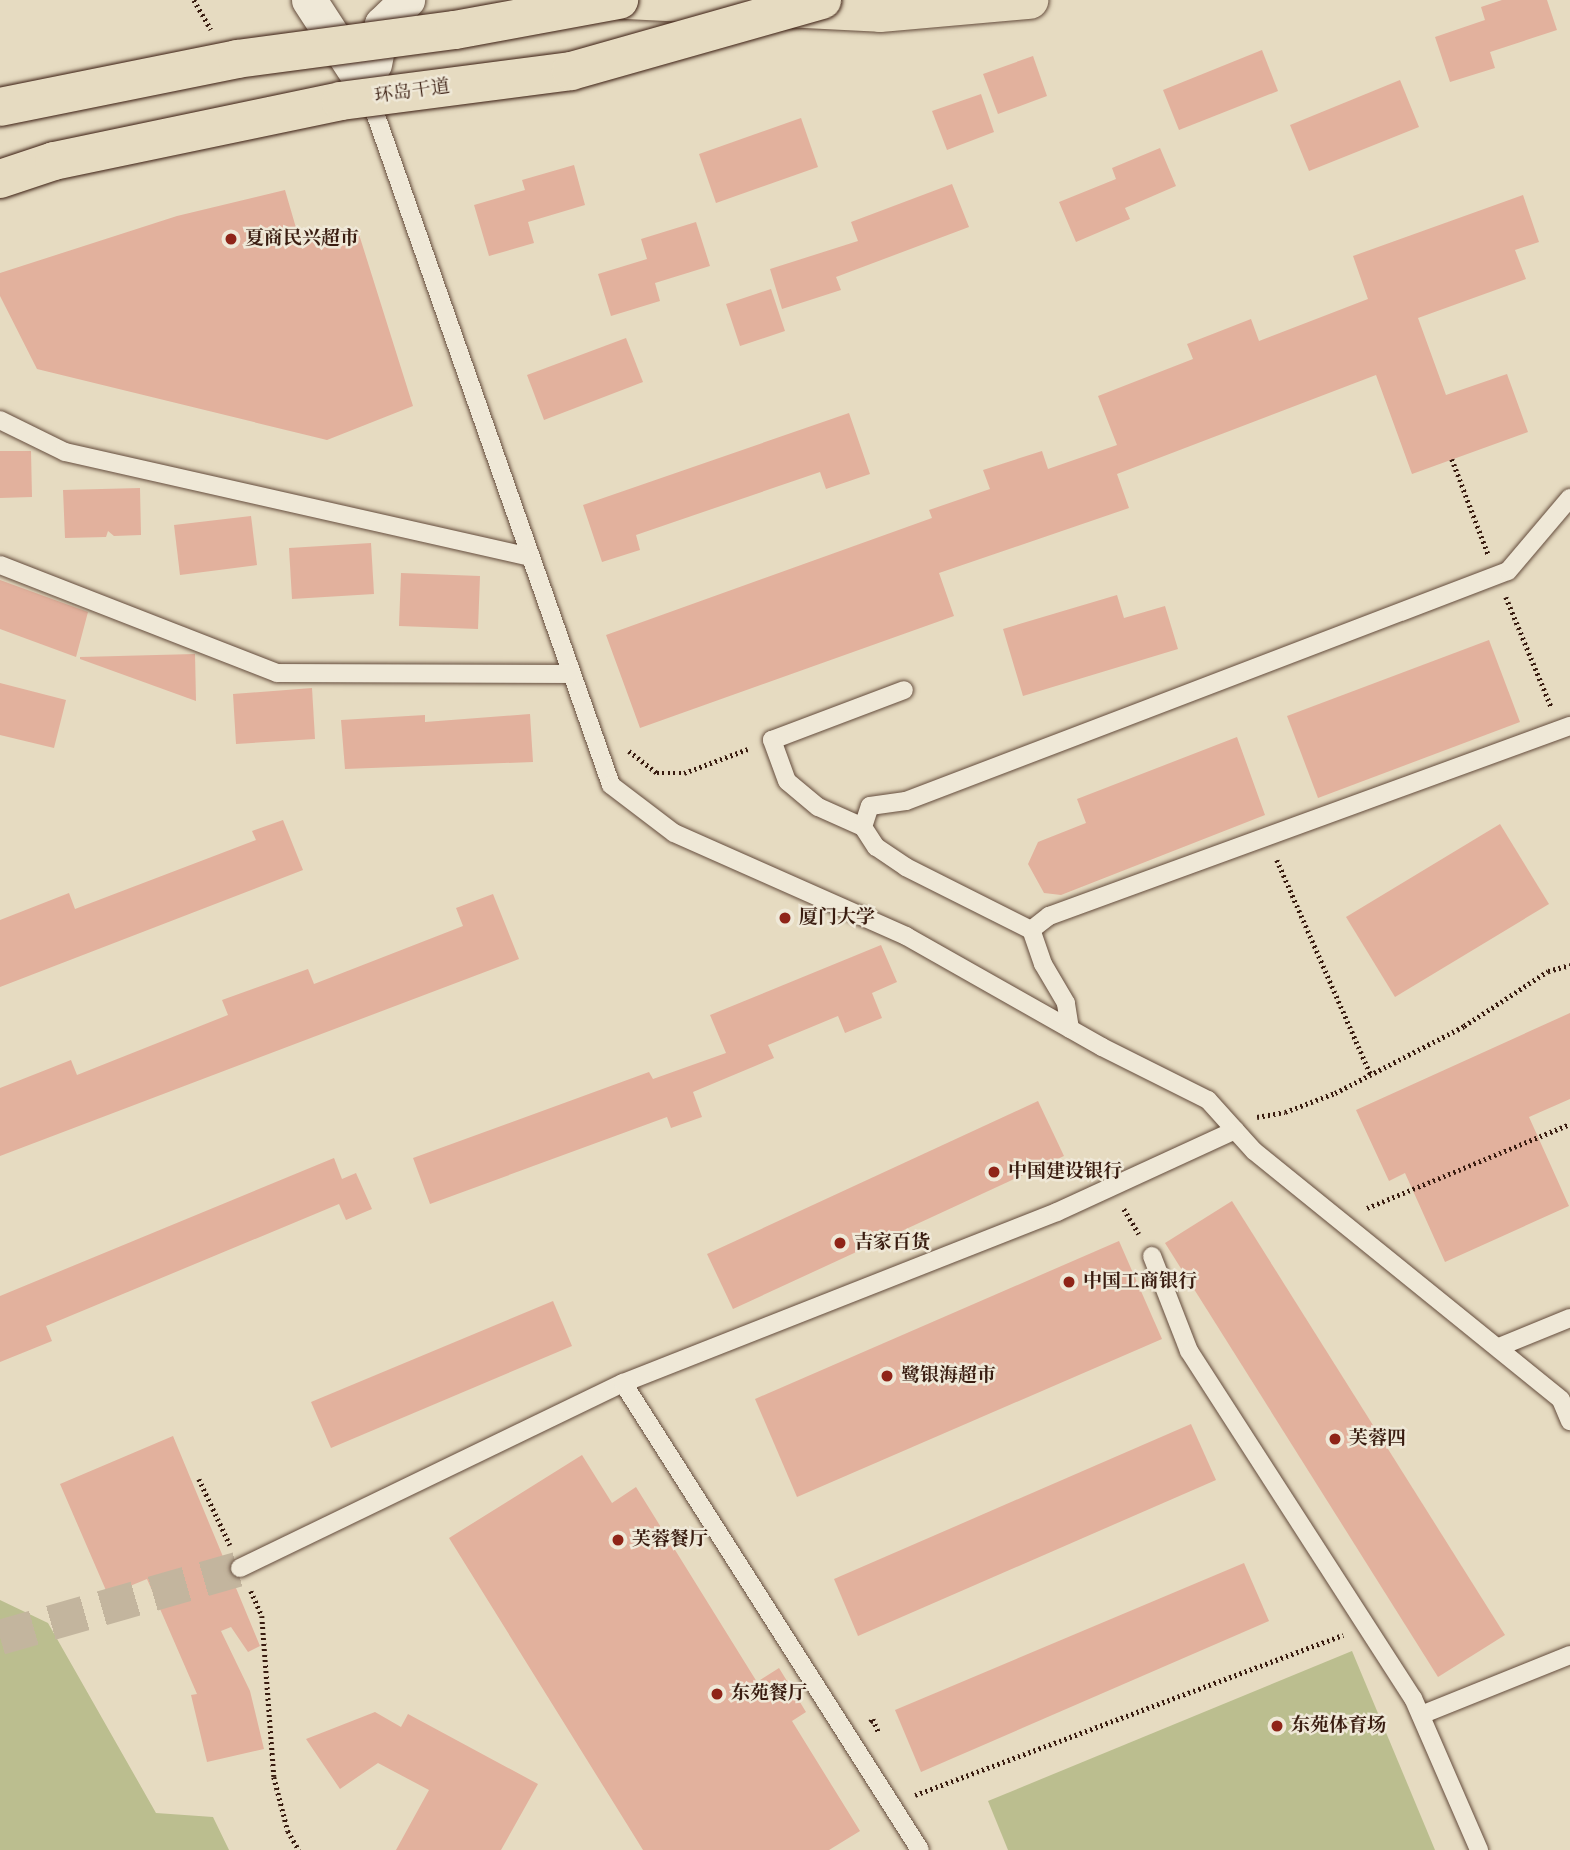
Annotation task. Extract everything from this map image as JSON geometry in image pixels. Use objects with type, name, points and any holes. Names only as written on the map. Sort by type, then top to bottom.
[{"type":"highway","points":[[0,107],[237,59],[455,30],[619,0]]},
{"type":"highway","points":[[627,0],[880,13],[1029,0]]},
{"type":"highway","name":"环岛干道","points":[[0,179],[54,161],[341,101],[571,71],[822,0]]},
{"type":"street","points":[[309,0],[368,91]]},
{"type":"street","points":[[368,91],[383,24],[407,0]]},
{"type":"lane","points":[[368,91],[569,674],[611,785],[674,833],[906,936],[1070,1029],[1208,1100],[1254,1151],[1499,1347],[1561,1400],[1570,1421]]},
{"type":"lane","points":[[0,420],[65,453],[528,556]]},
{"type":"lane","points":[[863,827],[870,806],[906,801],[1508,571],[1535,544],[1570,498]]},
{"type":"lane","points":[[0,565],[277,673],[569,674]]},
{"type":"lane","points":[[904,690],[772,740],[786,781],[818,807],[863,827],[876,847],[906,867],[1031,930],[1043,964],[1066,1003],[1070,1029]]},
{"type":"lane","points":[[1031,930],[1049,916],[1565,728]]},
{"type":"lane","points":[[240,1568],[623,1383],[1057,1212],[1235,1130]]},
{"type":"lane","points":[[1152,1256],[1189,1351],[1367,1626],[1421,1715],[1479,1850]]},
{"type":"lane","points":[[1499,1347],[1570,1318]]},
{"type":"lane","points":[[623,1383],[920,1850]]},
{"type":"lane","points":[[1421,1715],[1570,1656]]},
{"type":"path","points":[[1452,459],[1497,575],[1565,728]]},
{"type":"path","points":[[625,741],[630,754],[657,773],[684,773],[772,740]]},
{"type":"path","points":[[1267,837],[1371,1075]]},
{"type":"path","points":[[1235,1130],[1258,1116],[1285,1112],[1371,1075],[1464,1026],[1548,971],[1570,965]]},
{"type":"path","points":[[1340,1220],[1570,1124]]},
{"type":"path","points":[[1118,1184],[1120,1201],[1152,1256]]},
{"type":"path","points":[[199,1479],[262,1616],[274,1777],[288,1831],[299,1850]]},
{"type":"path","points":[[908,1798],[1367,1626]]},
{"type":"path","points":[[849,1738],[873,1719],[883,1742]]},
{"type":"green space","points":[[0,1600],[48,1623],[156,1813],[213,1817],[229,1850],[0,1850]]},
{"type":"green space","name":"东苑体育场","points":[[1352,1651],[1435,1850],[1008,1850],[988,1801]]},
{"type":"building","points":[[1502,0],[1547,0],[1557,30],[1490,52],[1495,68],[1450,82],[1435,37],[1485,20],[1481,7]]},
{"type":"building","points":[[1262,50],[1278,91],[1179,130],[1163,90]]},
{"type":"building","points":[[1033,56],[1047,96],[998,114],[983,74]]},
{"type":"building","points":[[1400,80],[1419,127],[1309,171],[1290,125]]},
{"type":"building","points":[[981,94],[994,132],[947,150],[932,111]]},
{"type":"building","points":[[801,118],[818,167],[716,203],[699,154]]},
{"type":"building","points":[[1160,148],[1176,186],[1125,208],[1130,219],[1076,242],[1059,202],[1116,179],[1112,168]]},
{"type":"building","points":[[574,165],[585,205],[528,222],[534,243],[489,256],[474,205],[525,190],[522,180]]},
{"type":"building","points":[[952,184],[969,227],[836,277],[841,290],[782,309],[770,269],[858,241],[851,222]]},
{"type":"building","points":[[285,190],[301,245],[357,228],[413,406],[327,440],[37,369],[0,296],[0,273],[177,216]]},
{"type":"building","points":[[1523,195],[1539,242],[1515,250],[1526,279],[1418,318],[1446,395],[1507,374],[1528,432],[1412,474],[1376,375],[1117,474],[1129,508],[939,573],[954,616],[640,728],[606,635],[932,518],[929,510],[990,489],[983,470],[1042,451],[1048,469],[1117,445],[1098,396],[1193,359],[1187,344],[1251,319],[1259,341],[1368,299],[1353,256]]},
{"type":"building","points":[[696,222],[710,266],[655,283],[660,301],[611,316],[598,274],[647,259],[641,239]]},
{"type":"building","points":[[771,289],[785,331],[740,346],[726,304]]},
{"type":"building","points":[[626,338],[643,382],[544,420],[527,375]]},
{"type":"building","points":[[849,413],[870,474],[826,489],[820,472],[636,535],[640,550],[602,562],[583,505]]},
{"type":"building","points":[[0,451],[31,451],[32,497],[0,498]]},
{"type":"building","points":[[140,488],[141,535],[114,536],[108,531],[106,537],[65,538],[63,490]]},
{"type":"building","points":[[251,516],[257,565],[180,575],[174,525]]},
{"type":"building","points":[[371,543],[374,594],[292,599],[289,548]]},
{"type":"building","points":[[401,573],[480,576],[478,629],[399,626]]},
{"type":"building","points":[[0,580],[88,612],[76,657],[0,629]]},
{"type":"building","points":[[1117,595],[1124,618],[1165,606],[1178,649],[1023,696],[1003,629]]},
{"type":"building","points":[[1489,640],[1520,722],[1318,798],[1287,716]]},
{"type":"building","points":[[195,654],[196,701],[80,659],[80,657]]},
{"type":"building","points":[[0,683],[66,700],[54,748],[0,735]]},
{"type":"building","points":[[312,688],[315,739],[236,744],[233,694]]},
{"type":"building","points":[[530,714],[533,762],[345,769],[341,720],[425,715],[425,722]]},
{"type":"building","points":[[1237,737],[1265,815],[1061,895],[1044,893],[1028,864],[1038,842],[1086,823],[1077,799]]},
{"type":"building","points":[[283,820],[303,870],[0,987],[0,920],[69,893],[75,909],[256,840],[252,831]]},
{"type":"building","points":[[1500,824],[1549,904],[1395,997],[1346,917]]},
{"type":"building","points":[[493,894],[519,959],[0,1156],[0,1088],[71,1060],[77,1075],[228,1015],[222,1000],[308,969],[314,984],[463,926],[456,908]]},
{"type":"building","points":[[881,945],[897,982],[872,993],[882,1018],[845,1033],[838,1016],[768,1045],[774,1058],[693,1092],[702,1117],[671,1128],[667,1117],[430,1204],[413,1158],[649,1072],[653,1079],[726,1053],[710,1015]]},
{"type":"building","points":[[1570,1013],[1570,1099],[1529,1117],[1569,1206],[1445,1262],[1405,1173],[1389,1181],[1356,1110]]},
{"type":"building","points":[[1038,1101],[1064,1156],[733,1309],[707,1254]]},
{"type":"building","points":[[334,1158],[342,1179],[356,1173],[372,1209],[346,1220],[339,1204],[46,1326],[52,1341],[0,1362],[0,1296]]},
{"type":"building","name":"芙蓉四","points":[[1232,1201],[1505,1635],[1438,1677],[1165,1243]]},
{"type":"building","points":[[1119,1241],[1162,1339],[797,1497],[755,1399]]},
{"type":"building","points":[[553,1301],[572,1346],[331,1448],[311,1402]]},
{"type":"building","points":[[1191,1424],[1216,1480],[858,1636],[834,1579]]},
{"type":"building","points":[[173,1436],[260,1646],[248,1652],[231,1627],[221,1631],[250,1691],[264,1749],[207,1762],[191,1695],[197,1694],[147,1579],[108,1595],[60,1484]]},
{"type":"building","points":[[582,1455],[612,1503],[636,1487],[757,1682],[779,1668],[806,1712],[792,1721],[860,1831],[829,1850],[643,1850],[449,1538]]},
{"type":"building","points":[[1244,1563],[1269,1621],[921,1772],[895,1710]]},
{"type":"building","points":[[375,1712],[401,1727],[408,1714],[538,1784],[501,1850],[396,1850],[429,1790],[378,1763],[340,1789],[306,1739]]},
{"type":"tunnel","points":[[0,1637],[240,1568]]},
{"type":"place","name":"夏商民兴超市","points":[[231,239]]},
{"type":"place","name":"厦门大学","points":[[785,918]]},
{"type":"place","name":"中国建设银行","points":[[994,1172]]},
{"type":"place","name":"吉家百货","points":[[840,1243]]},
{"type":"place","name":"中国工商银行","points":[[1069,1282]]},
{"type":"place","name":"鹭银海超市","points":[[887,1376]]},
{"type":"place","name":"芙蓉四","points":[[1335,1439]]},
{"type":"place","name":"芙蓉餐厅","points":[[618,1540]]},
{"type":"place","name":"东苑餐厅","points":[[717,1694]]},
{"type":"place","name":"东苑体育场","points":[[1277,1726]]}]
